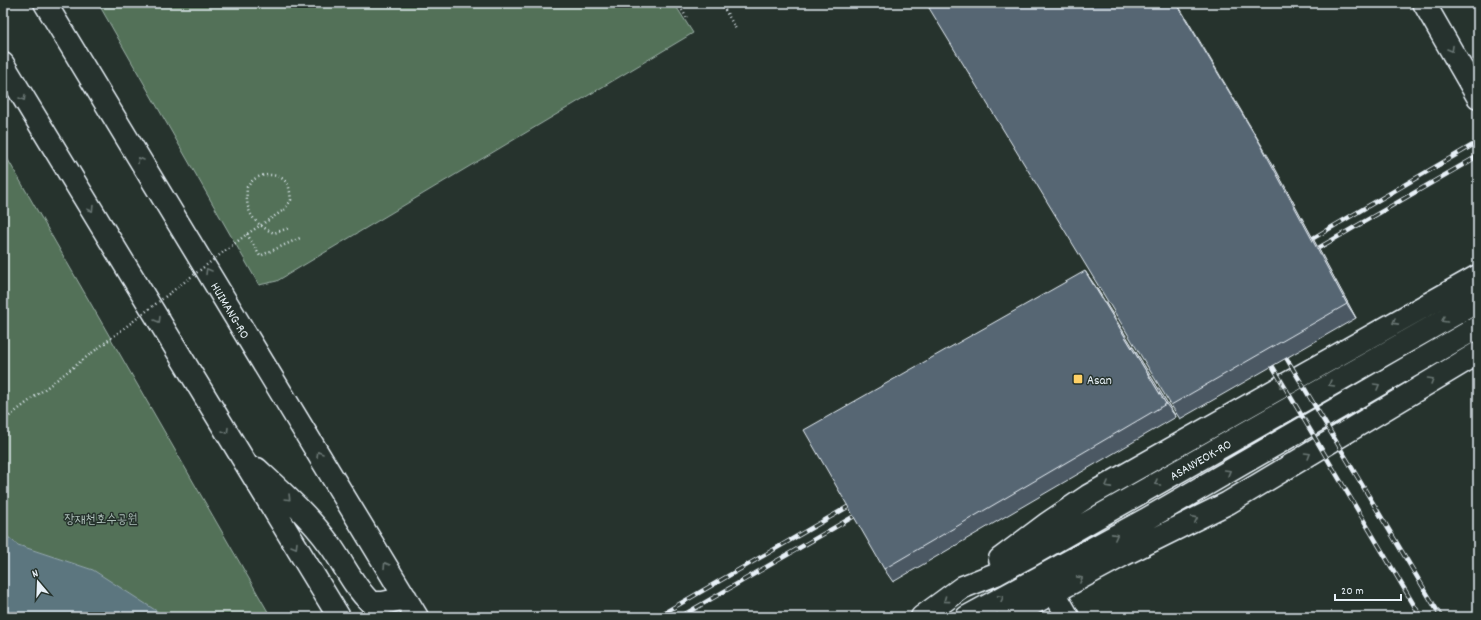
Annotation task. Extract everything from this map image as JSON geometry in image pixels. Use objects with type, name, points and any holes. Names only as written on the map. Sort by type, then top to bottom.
[{"type":"street","name":"HUIMANG-RO","points":[[45,3],[417,617]]},
{"type":"street","points":[[1424,3],[1478,96]]},
{"type":"street","points":[[1440,3],[1478,68]]},
{"type":"street","points":[[3,64],[338,617]]},
{"type":"street","points":[[963,587],[1048,523],[1088,496],[1478,276]]},
{"type":"street","name":"ASANYEOK-RO","points":[[922,617],[963,587],[996,574],[1031,555],[1478,301]]},
{"type":"street","name":"ASANYEOK-RO","points":[[967,617],[1049,584],[1145,520],[1478,327]]},
{"type":"street","points":[[1008,617],[1049,584],[1123,555],[1228,503],[1478,353]]},
{"type":"street","points":[[239,452],[304,514],[330,544],[361,594],[370,603],[383,603],[406,598]]},
{"type":"street","points":[[1031,555],[1068,617]]},
{"type":"path","points":[[678,3],[688,20]]},
{"type":"path","points":[[721,3],[736,29]]},
{"type":"path","points":[[3,421],[247,234],[284,210],[291,200],[290,190],[286,182],[277,175],[267,175],[254,179],[247,187],[246,200],[250,214],[262,228],[274,233],[289,228]]},
{"type":"path","points":[[247,234],[260,256],[300,238]]},
{"type":"green space","points":[[98,3],[674,3],[693,33],[277,281],[259,285]]},
{"type":"green space","name":"장재천호수공원","points":[[3,151],[271,617],[3,617]]},
{"type":"water","points":[[3,533],[18,545],[93,570],[166,617],[3,617]]},
{"type":"building","points":[[926,3],[1176,3],[1262,147],[1347,304],[1171,405]]},
{"type":"building","points":[[1085,271],[1166,404],[884,569],[804,430]]},
{"type":"railway","points":[[1303,244],[1478,142]]},
{"type":"railway","points":[[1308,254],[1478,156]]},
{"type":"railway","points":[[1281,349],[1441,617]]},
{"type":"railway","points":[[1267,357],[1421,617]]},
{"type":"railway","points":[[657,617],[858,501]]},
{"type":"railway","points":[[680,617],[863,511]]},
{"type":"place","name":"Asan","points":[[1078,379]]}]
